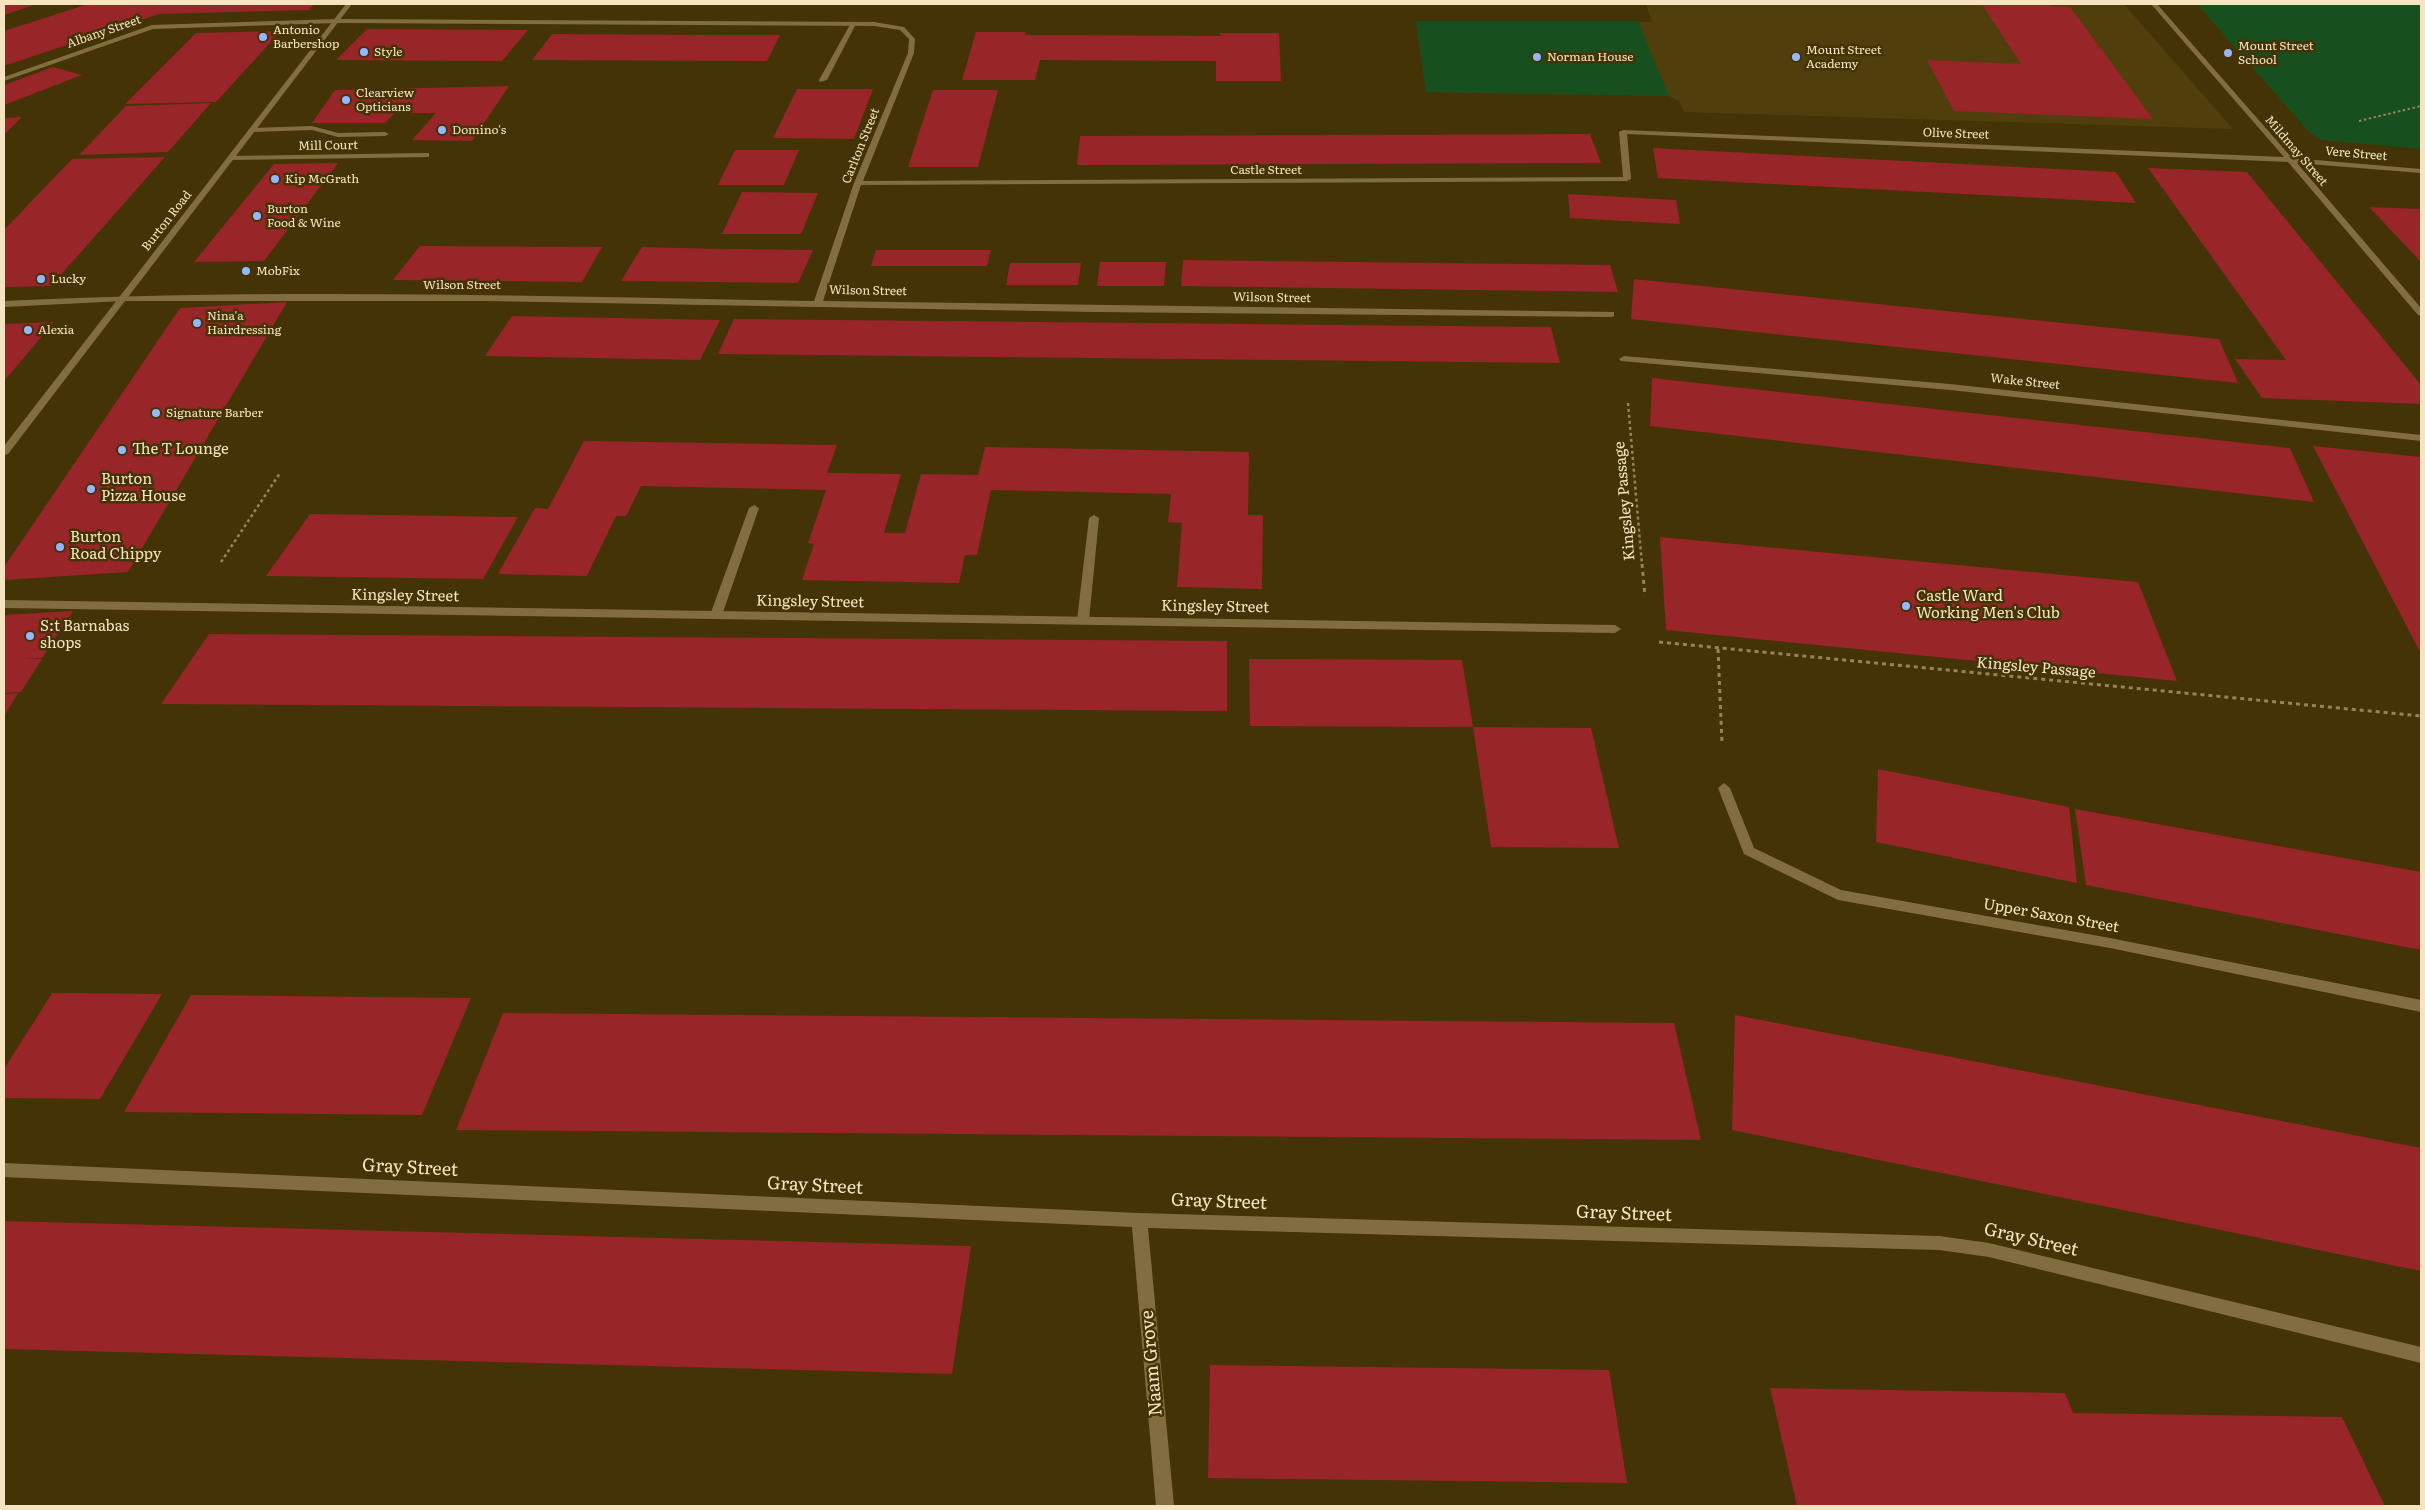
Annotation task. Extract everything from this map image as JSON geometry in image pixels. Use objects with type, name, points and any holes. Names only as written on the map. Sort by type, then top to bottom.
[{"type":"street","name":"Burton Road","points":[[4,452],[348,4]]},
{"type":"street","name":"Mildmay Street","points":[[2154,4],[2421,313]]},
{"type":"street","name":"Albany Street","points":[[4,79],[152,27],[336,21],[874,24]]},
{"type":"street","points":[[824,80],[853,24]]},
{"type":"street","name":"Carlton Street","points":[[818,302],[858,183],[910,53],[912,39],[902,28],[874,24]]},
{"type":"street","points":[[252,130],[312,128],[338,135],[385,134]]},
{"type":"street","name":"Olive Street","points":[[1623,132],[2288,160]]},
{"type":"street","name":"Castle Street","points":[[858,183],[1627,179],[1623,132]]},
{"type":"street","name":"Mill Court","points":[[231,158],[426,155]]},
{"type":"street","name":"Vere Street","points":[[2288,160],[2421,171]]},
{"type":"street","name":"Wilson Street","points":[[4,304],[124,298],[485,298],[818,302],[1096,309],[1611,314]]},
{"type":"street","name":"Wake Street","points":[[1624,359],[1950,387],[2421,438]]},
{"type":"street","points":[[716,615],[754,508]]},
{"type":"street","points":[[1083,620],[1094,518]]},
{"type":"street","name":"Kingsley Street","points":[[4,604],[1615,629]]},
{"type":"street","name":"Upper Saxon Street","points":[[1724,788],[1750,851],[1838,895],[2110,943],[2421,1006]]},
{"type":"street","name":"Gray Street","points":[[4,1170],[1139,1220],[1939,1243],[1989,1250],[2421,1355]]},
{"type":"street","name":"Naam Grove","points":[[1139,1220],[1165,1506]]},
{"type":"path","name":"Kingsley Passage","points":[[1624,359],[1649,641]]},
{"type":"path","points":[[191,608],[280,473]]},
{"type":"path","name":"Kingsley Passage","points":[[1615,629],[1649,641],[1718,649],[2421,716]]},
{"type":"path","points":[[1718,649],[1724,788]]},
{"type":"shaded area","name":"Mount Street Academy","points":[[1646,4],[2124,4],[2233,129],[1684,112],[1679,101],[1669,96],[1426,92],[1416,21],[1652,22]]},
{"type":"green space","points":[[2197,4],[2421,4],[2421,149],[2321,140],[2309,132]]},
{"type":"green space","name":"Norman House","points":[[1416,21],[1638,21],[1669,96],[1426,92]]},
{"type":"building","points":[[4,4],[37,4],[4,15]]},
{"type":"building","points":[[88,4],[314,4],[309,10],[159,14],[4,66],[4,31]]},
{"type":"building","points":[[1982,4],[2053,4],[2049,6],[2070,7],[2153,119],[1954,111],[1927,60],[2021,64]]},
{"type":"building","points":[[367,29],[528,30],[502,61],[336,60]]},
{"type":"building","points":[[281,31],[216,102],[125,104],[196,33]]},
{"type":"building","points":[[976,32],[1026,32],[1025,35],[1221,36],[1220,33],[1279,33],[1281,81],[1216,81],[1216,61],[1040,60],[1035,80],[962,80]]},
{"type":"building","points":[[552,34],[780,35],[767,61],[532,60]]},
{"type":"building","points":[[53,67],[82,75],[4,105],[4,85]]},
{"type":"building","points":[[509,86],[472,141],[412,140],[436,113],[395,113],[385,123],[312,123],[335,90]]},
{"type":"building","points":[[797,89],[873,89],[854,139],[773,138]]},
{"type":"building","points":[[933,90],[998,90],[978,167],[908,167]]},
{"type":"building","points":[[211,103],[168,152],[79,155],[126,106]]},
{"type":"building","points":[[22,117],[4,135],[4,118]]},
{"type":"building","points":[[1590,134],[1601,163],[1077,165],[1080,136]]},
{"type":"building","points":[[1653,148],[2116,172],[2136,203],[1658,178]]},
{"type":"building","points":[[735,150],[799,150],[784,185],[718,185]]},
{"type":"building","points":[[165,157],[51,286],[4,287],[4,230],[72,159]]},
{"type":"building","points":[[338,163],[264,261],[194,262],[274,164]]},
{"type":"building","points":[[2148,168],[2247,172],[2421,385],[2421,404],[2262,398],[2235,359],[2286,360]]},
{"type":"building","points":[[742,192],[818,193],[801,234],[722,234]]},
{"type":"building","points":[[1568,194],[1676,200],[1680,224],[1570,218]]},
{"type":"building","points":[[2369,207],[2421,209],[2421,262]]},
{"type":"building","points":[[420,246],[602,247],[582,282],[393,280]]},
{"type":"building","points":[[642,247],[813,250],[798,283],[621,281]]},
{"type":"building","points":[[876,250],[991,250],[987,266],[871,266]]},
{"type":"building","points":[[1183,260],[1610,265],[1618,292],[1181,286]]},
{"type":"building","points":[[1100,262],[1166,262],[1164,286],[1097,286]]},
{"type":"building","points":[[1010,263],[1081,263],[1078,285],[1006,285]]},
{"type":"building","points":[[1634,279],[2219,339],[2238,383],[1631,319]]},
{"type":"building","points":[[287,302],[128,572],[4,580],[4,567],[180,308]]},
{"type":"building","points":[[512,316],[720,320],[700,360],[485,356]]},
{"type":"building","points":[[734,319],[1551,327],[1560,363],[718,354]]},
{"type":"building","points":[[54,322],[32,348],[4,381],[4,324]]},
{"type":"building","points":[[1652,378],[2290,448],[2314,502],[1650,426]]},
{"type":"building","points":[[584,441],[837,445],[827,473],[901,474],[884,533],[905,533],[921,474],[978,475],[985,447],[1249,452],[1248,515],[1263,515],[1262,589],[1177,587],[1182,523],[1168,522],[1171,494],[991,490],[977,555],[965,555],[959,583],[802,580],[814,544],[808,543],[826,490],[641,486],[626,516],[616,516],[587,576],[498,574],[535,508],[548,509]]},
{"type":"building","points":[[2313,446],[2421,457],[2421,654]]},
{"type":"building","points":[[310,514],[518,517],[483,579],[266,576]]},
{"type":"building","name":"Castle Ward Working Men's Club","points":[[1660,537],[2138,582],[2177,681],[1666,630]]},
{"type":"building","name":"S:t Barnabas shops","points":[[73,611],[42,658],[25,659],[42,659],[21,692],[4,693],[4,615]]},
{"type":"building","points":[[209,634],[1227,641],[1227,711],[161,704]]},
{"type":"building","points":[[1249,659],[1462,660],[1473,727],[1250,726]]},
{"type":"building","points":[[18,693],[4,716],[4,694]]},
{"type":"building","points":[[1473,727],[1591,728],[1619,848],[1491,847]]},
{"type":"building","points":[[1878,769],[2069,807],[2077,883],[1876,842]]},
{"type":"building","points":[[2075,809],[2421,872],[2421,950],[2086,885]]},
{"type":"building","points":[[52,993],[162,994],[100,1099],[4,1098],[4,1069]]},
{"type":"building","points":[[191,995],[471,998],[422,1115],[124,1112]]},
{"type":"building","points":[[503,1013],[1674,1023],[1701,1140],[456,1130]]},
{"type":"building","points":[[1735,1015],[2421,1148],[2421,1271],[1732,1130]]},
{"type":"building","points":[[4,1221],[971,1246],[952,1374],[4,1349]]},
{"type":"building","points":[[1210,1365],[1609,1370],[1627,1483],[1208,1478]]},
{"type":"building","points":[[1770,1388],[2065,1393],[2073,1413],[2342,1417],[2385,1506],[1797,1506]]},
{"type":"place","name":"Antonio Barbershop","points":[[263,37]]},
{"type":"place","name":"Style","points":[[364,52]]},
{"type":"place","name":"Mount Street School","points":[[2228,53]]},
{"type":"place","name":"Norman House","points":[[1537,57]]},
{"type":"place","name":"Mount Street Academy","points":[[1796,57]]},
{"type":"place","name":"Clearview Opticians","points":[[346,100]]},
{"type":"place","name":"Domino's","points":[[442,130]]},
{"type":"place","name":"Kip McGrath","points":[[275,179]]},
{"type":"place","name":"Burton Food & Wine","points":[[257,216]]},
{"type":"place","name":"MobFix","points":[[246,271]]},
{"type":"place","name":"Lucky","points":[[41,279]]},
{"type":"place","name":"Nina'a Hairdressing","points":[[197,323]]},
{"type":"place","name":"Alexia","points":[[28,330]]},
{"type":"place","name":"Signature Barber","points":[[156,413]]},
{"type":"place","name":"The T Lounge","points":[[122,450]]},
{"type":"place","name":"Burton Pizza House","points":[[91,489]]},
{"type":"place","name":"Burton Road Chippy","points":[[60,547]]},
{"type":"place","name":"Castle Ward Working Men's Club","points":[[1906,606]]},
{"type":"place","name":"S:t Barnabas shops","points":[[30,636]]}]
